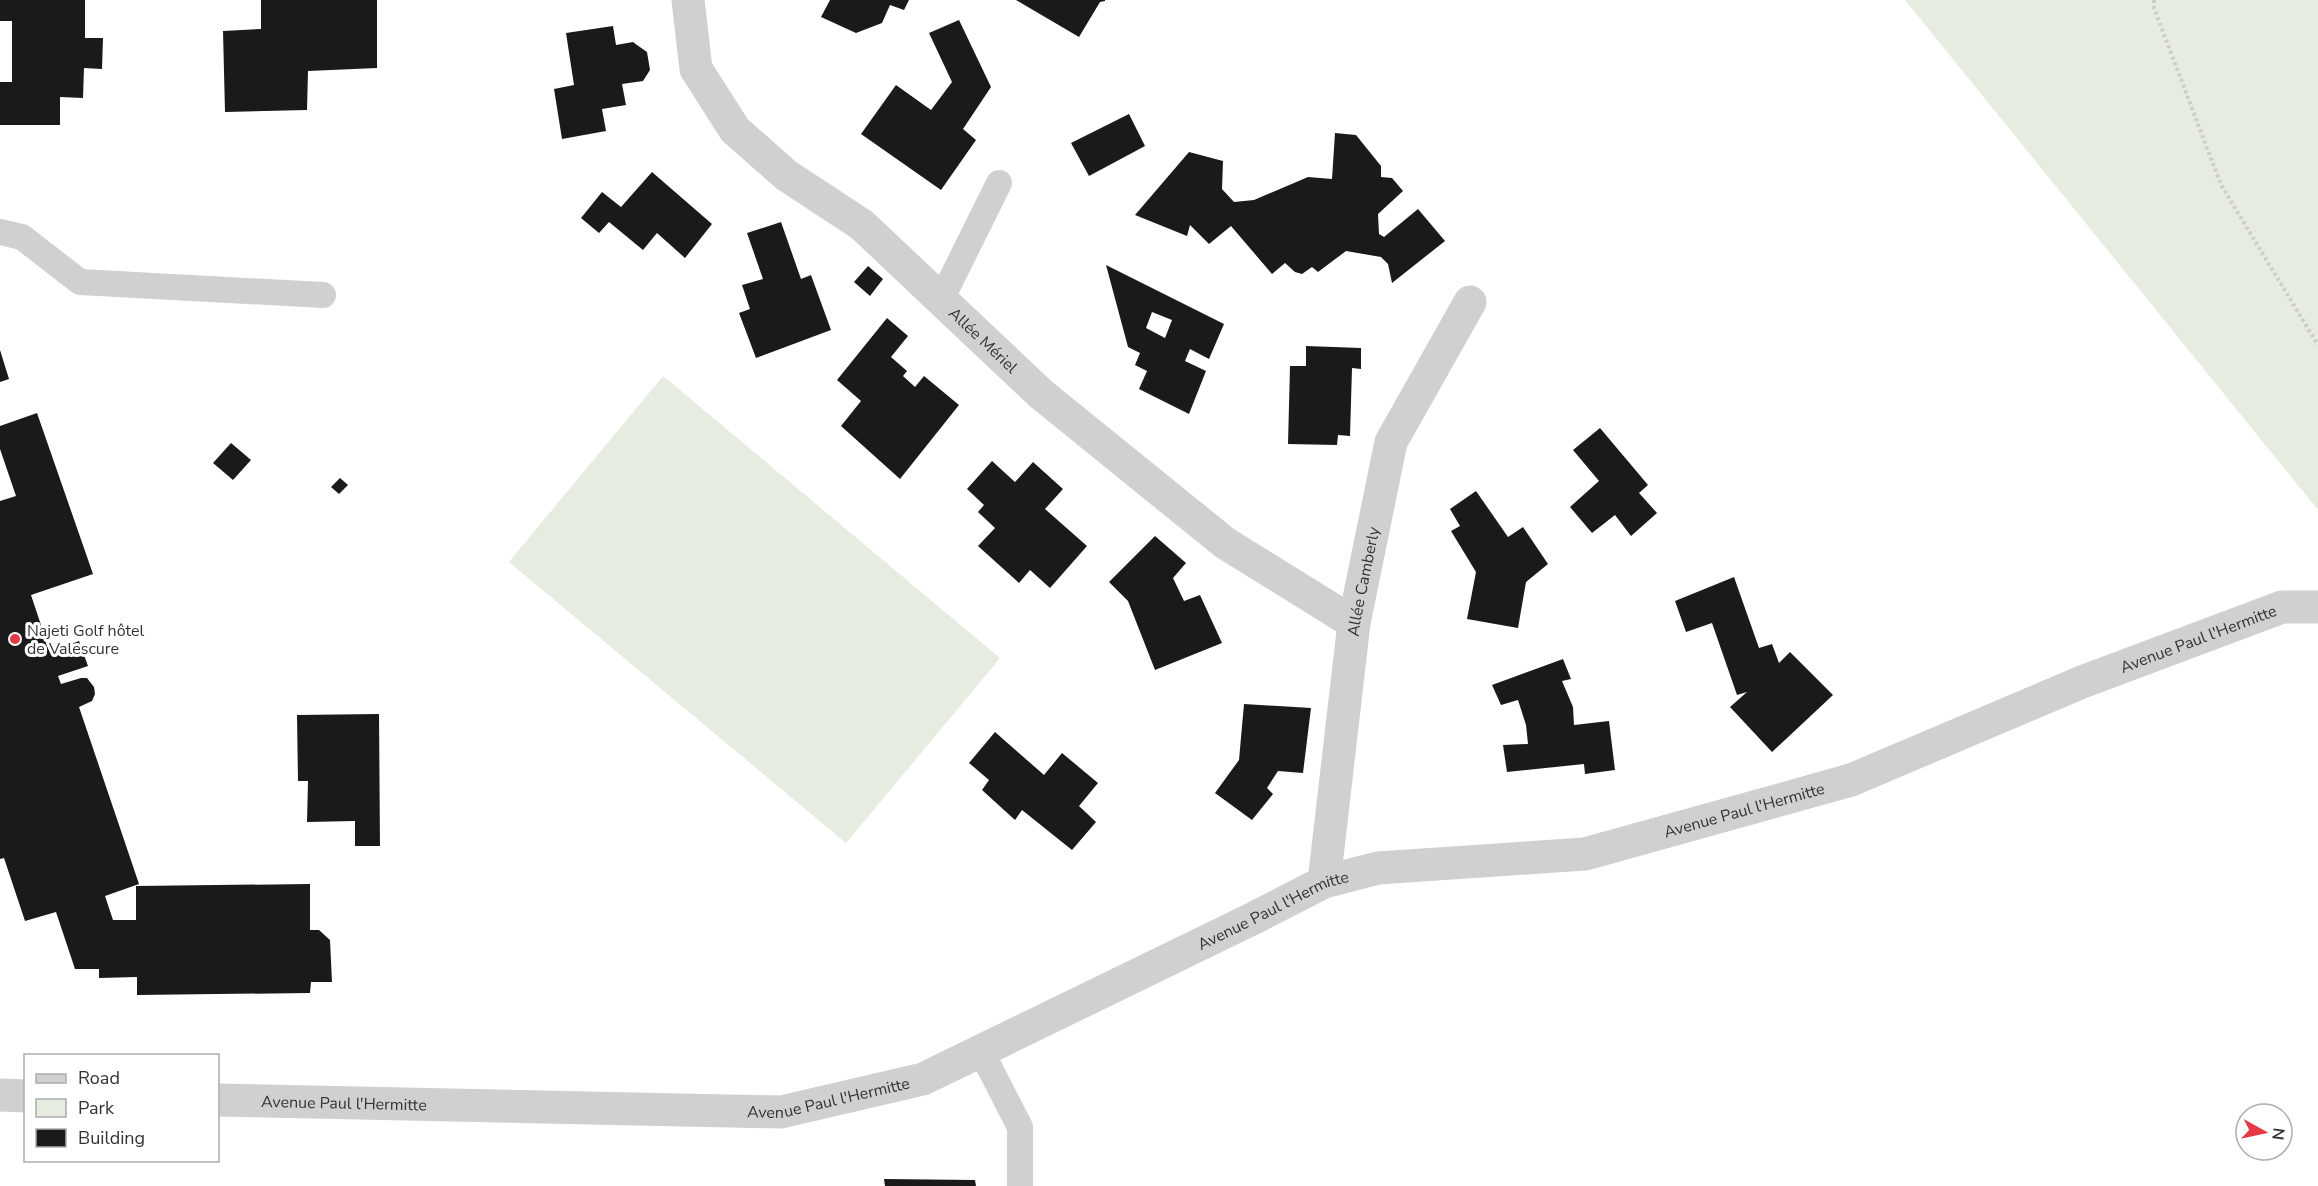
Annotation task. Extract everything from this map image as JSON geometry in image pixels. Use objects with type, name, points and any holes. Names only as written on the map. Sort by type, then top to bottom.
[{"type":"street","name":"Allée Mériel","points":[[688,0],[696,69],[735,130],[786,175],[862,225],[1041,394],[1225,543],[1354,623]]},
{"type":"street","name":"Allée Camberly","points":[[1324,882],[1354,623],[1391,442],[1470,302]]},
{"type":"street","name":"Avenue Paul l'Hermitte","points":[[219,1100],[781,1112],[923,1079],[1324,882],[1378,868],[1584,854],[1851,780],[2082,682],[2282,607],[2318,607]]},
{"type":"street","points":[[0,1095],[24,1096]]},
{"type":"lane","points":[[941,300],[999,183]]},
{"type":"lane","points":[[0,232],[21,237],[80,282],[323,295]]},
{"type":"lane","points":[[981,1051],[1020,1127],[1020,1186]]},
{"type":"path","points":[[2154,0],[2154,8],[2221,186],[2318,345]]},
{"type":"green space","points":[[1905,0],[2318,0],[2318,510]]},
{"type":"green space","points":[[663,376],[1000,658],[846,843],[509,562]]},
{"type":"building","points":[[0,0],[85,0],[85,38],[103,38],[102,69],[84,68],[83,98],[60,97],[60,125],[0,125],[0,82],[12,82],[12,21],[0,21]]},
{"type":"building","points":[[261,0],[377,0],[377,68],[308,71],[307,110],[225,112],[223,31],[261,29]]},
{"type":"building","points":[[830,0],[909,0],[904,10],[890,5],[882,23],[856,33],[821,17]]},
{"type":"building","points":[[1016,0],[1105,1],[1100,2],[1079,37]]},
{"type":"building","points":[[959,20],[991,87],[963,129],[976,140],[941,190],[861,134],[896,85],[931,110],[952,82],[929,33]]},
{"type":"building","points":[[613,26],[616,45],[633,42],[647,52],[650,70],[643,81],[622,84],[626,105],[602,109],[606,131],[562,139],[554,89],[574,85],[566,33]]},
{"type":"building","points":[[1129,114],[1145,146],[1089,176],[1071,143]]},
{"type":"building","points":[[1335,133],[1356,135],[1381,166],[1381,177],[1392,178],[1403,191],[1378,214],[1379,234],[1384,237],[1418,209],[1445,241],[1392,283],[1388,264],[1381,257],[1346,251],[1318,272],[1312,267],[1302,274],[1295,272],[1285,263],[1272,274],[1231,226],[1209,244],[1190,225],[1187,236],[1135,215],[1189,152],[1223,161],[1222,189],[1234,202],[1254,200],[1308,177],[1332,179]]},
{"type":"building","points":[[652,172],[712,224],[685,258],[657,233],[643,250],[609,222],[599,233],[581,218],[602,192],[621,207]]},
{"type":"building","points":[[781,222],[801,279],[811,275],[831,330],[756,358],[739,313],[750,309],[742,285],[763,279],[747,233]]},
{"type":"building","points":[[1106,265],[1224,324],[1209,359],[1190,349],[1185,361],[1206,371],[1189,414],[1139,389],[1147,371],[1135,365],[1140,353],[1128,347]],"holes":[[[1152,312],[1172,320],[1165,338],[1146,328]]]},
{"type":"building","points":[[868,266],[883,279],[870,296],[854,282]]},
{"type":"building","points":[[887,318],[908,336],[891,357],[907,371],[903,376],[915,387],[924,376],[959,405],[900,479],[841,426],[861,401],[837,380]]},
{"type":"building","points":[[1306,346],[1361,348],[1361,369],[1352,368],[1350,436],[1338,435],[1337,445],[1288,444],[1290,366],[1306,366]]},
{"type":"building","points":[[0,350],[9,379],[0,382]]},
{"type":"building","points":[[37,413],[93,574],[31,595],[50,652],[79,641],[88,666],[58,676],[61,684],[87,678],[94,687],[95,694],[92,701],[79,707],[139,884],[105,896],[113,920],[136,920],[136,886],[310,884],[310,930],[319,930],[330,940],[332,982],[311,982],[310,993],[137,995],[137,977],[99,978],[99,969],[75,969],[56,912],[25,921],[4,858],[0,859],[0,501],[16,496],[0,449],[0,426]]},
{"type":"building","points":[[1600,428],[1648,485],[1639,493],[1657,513],[1631,536],[1615,515],[1592,533],[1570,507],[1599,481],[1573,450]]},
{"type":"building","points":[[231,443],[251,460],[233,480],[213,463]]},
{"type":"building","points":[[992,461],[1015,482],[1033,462],[1063,489],[1045,509],[1087,546],[1050,588],[1030,570],[1019,583],[978,546],[995,528],[978,512],[984,505],[967,489]]},
{"type":"building","points":[[340,478],[348,485],[339,494],[331,487]]},
{"type":"building","points":[[1476,491],[1508,537],[1523,527],[1548,564],[1526,582],[1518,628],[1467,619],[1476,572],[1451,531],[1460,526],[1450,509]]},
{"type":"building","points":[[1155,536],[1186,563],[1173,578],[1184,601],[1200,595],[1222,643],[1155,670],[1128,601],[1109,582]]},
{"type":"building","points":[[1734,577],[1759,648],[1772,644],[1779,663],[1790,652],[1833,695],[1772,752],[1730,707],[1747,692],[1737,695],[1712,623],[1686,632],[1675,601]]},
{"type":"building","points":[[1563,659],[1571,679],[1562,681],[1573,707],[1574,725],[1609,721],[1615,770],[1585,774],[1584,764],[1507,772],[1503,745],[1528,744],[1526,725],[1518,700],[1501,705],[1492,685]]},
{"type":"building","points":[[1244,704],[1311,708],[1303,773],[1278,771],[1267,788],[1273,794],[1252,820],[1215,793],[1239,760]]},
{"type":"building","points":[[379,714],[380,846],[355,846],[355,821],[307,822],[308,781],[298,781],[297,715]]},
{"type":"building","points":[[995,732],[1044,775],[1062,753],[1098,783],[1079,806],[1096,822],[1072,850],[1022,810],[1015,820],[982,790],[989,780],[969,763]]},
{"type":"building","points":[[884,1179],[975,1180],[976,1186],[885,1186]]},
{"type":"place","name":"Najeti Golf hôtel de Valescure","points":[[15,639]]}]
